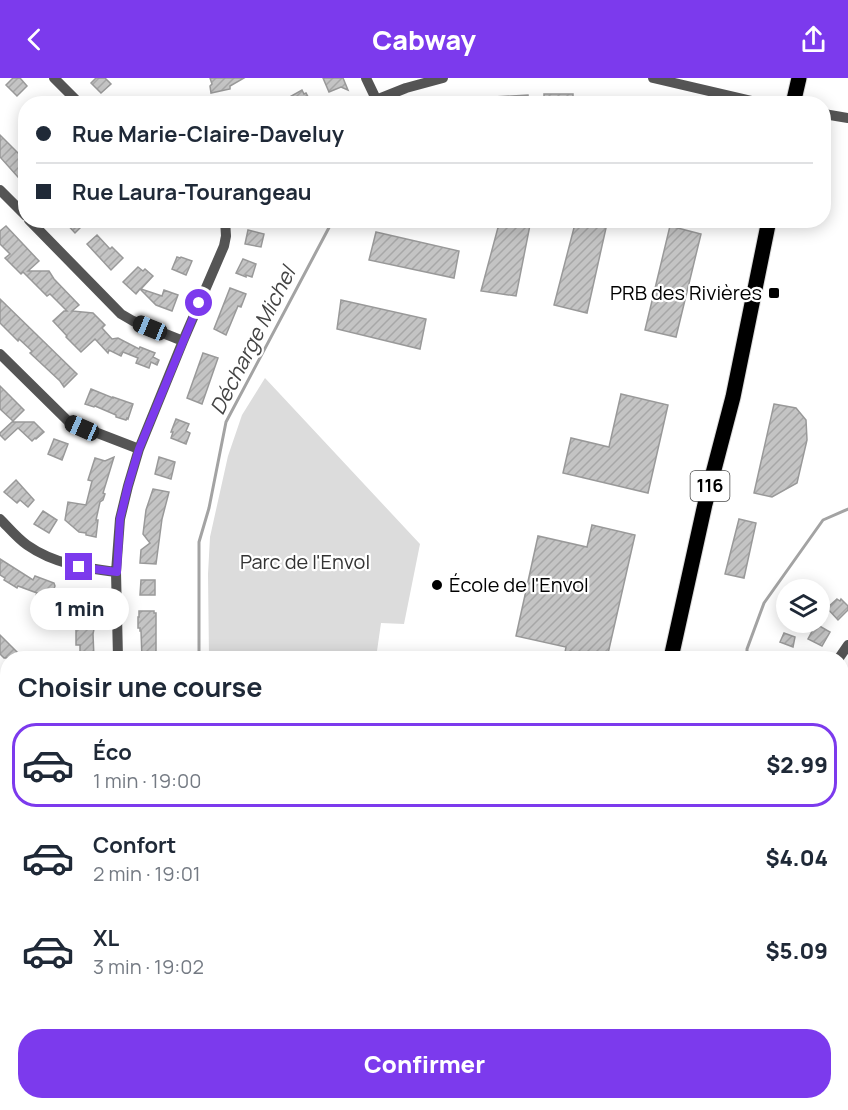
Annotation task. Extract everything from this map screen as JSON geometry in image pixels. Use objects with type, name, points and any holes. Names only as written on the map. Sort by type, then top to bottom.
[{"type":"main road","points":[[795,96],[799,78]]},
{"type":"main road","name":"116","points":[[673,651],[705,504],[733,397],[767,228]]},
{"type":"street","points":[[54,78],[72,96]]},
{"type":"street","points":[[366,78],[370,96]]},
{"type":"street","points":[[384,96],[443,78]]},
{"type":"street","points":[[653,78],[730,96]]},
{"type":"street","points":[[831,115],[848,118]]},
{"type":"street","points":[[0,190],[18,208]]},
{"type":"street","points":[[37,228],[121,314],[183,341]]},
{"type":"street","points":[[118,651],[117,572],[120,519],[128,486],[139,449],[224,246],[225,228]]},
{"type":"street","points":[[0,354],[69,422],[139,449]]},
{"type":"street","points":[[0,519],[28,546],[56,561],[79,567],[117,572]]},
{"type":"green space","name":"Parc de l'Envol","points":[[265,378],[420,544],[404,624],[381,623],[377,651],[209,651],[210,537],[228,456],[242,415]]},
{"type":"building","points":[[13,78],[20,78],[27,86],[17,96],[6,85]]},
{"type":"building","points":[[96,78],[105,78],[111,84],[101,93],[91,83]]},
{"type":"building","points":[[210,78],[244,78],[230,86],[230,89],[211,93]]},
{"type":"building","points":[[323,78],[343,78],[348,90],[341,87],[329,92]]},
{"type":"building","points":[[302,90],[308,96],[291,96]]},
{"type":"building","points":[[544,94],[573,94],[573,96],[544,96]]},
{"type":"building","points":[[0,135],[18,153],[18,177],[0,157]]},
{"type":"building","points":[[6,226],[39,261],[28,271],[49,271],[79,305],[72,311],[93,313],[105,325],[102,328],[112,339],[118,338],[139,349],[140,347],[155,353],[153,357],[159,360],[157,365],[151,362],[149,368],[136,363],[138,358],[123,352],[121,356],[109,350],[108,353],[95,339],[81,352],[53,321],[67,311],[50,294],[47,296],[5,258],[10,254],[0,244],[0,231]]},
{"type":"building","points":[[70,228],[80,228],[75,233]]},
{"type":"building","points":[[498,228],[529,228],[516,296],[481,291]]},
{"type":"building","points":[[574,228],[606,228],[587,313],[554,305]]},
{"type":"building","points":[[670,228],[701,234],[676,337],[645,330]]},
{"type":"building","points":[[248,230],[264,234],[261,247],[245,244]]},
{"type":"building","points":[[376,232],[459,251],[454,278],[369,260]]},
{"type":"building","points":[[97,235],[110,249],[112,247],[123,258],[111,270],[87,244]]},
{"type":"building","points":[[177,257],[192,261],[186,275],[172,269]]},
{"type":"building","points":[[243,259],[256,264],[252,277],[236,273]]},
{"type":"building","points":[[138,267],[143,271],[145,269],[153,276],[141,289],[162,296],[164,290],[178,295],[172,311],[156,305],[140,289],[136,294],[123,282]]},
{"type":"building","points":[[230,288],[246,294],[241,307],[238,306],[226,335],[214,329]]},
{"type":"building","points":[[0,299],[77,374],[64,387],[30,353],[32,351],[0,323]]},
{"type":"building","points":[[341,300],[426,319],[420,349],[337,329]]},
{"type":"building","points":[[203,353],[218,358],[202,404],[187,398]]},
{"type":"building","points":[[0,386],[24,410],[13,421],[0,409]]},
{"type":"building","points":[[91,389],[133,404],[128,419],[116,417],[95,406],[85,404]]},
{"type":"building","points":[[621,394],[668,405],[648,493],[563,473],[571,438],[609,447]]},
{"type":"building","points":[[774,404],[796,408],[806,420],[807,440],[797,483],[772,497],[754,493]]},
{"type":"building","points":[[176,419],[189,424],[186,431],[190,433],[186,444],[171,438]]},
{"type":"building","points":[[12,422],[34,422],[44,432],[32,441],[18,428],[5,440],[0,433]]},
{"type":"building","points":[[54,439],[68,444],[62,460],[48,454]]},
{"type":"building","points":[[114,457],[103,493],[105,494],[100,502],[96,520],[98,520],[96,537],[86,535],[65,520],[68,502],[86,505],[92,481],[88,480],[95,458],[105,461]]},
{"type":"building","points":[[159,457],[175,462],[171,479],[155,474]]},
{"type":"building","points":[[16,480],[34,500],[28,507],[20,500],[17,503],[4,492]]},
{"type":"building","points":[[153,489],[169,492],[162,519],[156,564],[140,563],[141,550],[150,543],[143,534],[146,510]]},
{"type":"building","points":[[43,511],[57,520],[49,533],[34,524]]},
{"type":"building","points":[[739,519],[756,523],[744,578],[725,574]]},
{"type":"building","points":[[592,525],[635,535],[609,651],[565,651],[566,647],[516,636],[538,536],[587,547]]},
{"type":"building","points":[[0,559],[33,580],[35,576],[54,583],[50,600],[18,586],[17,588],[4,580],[5,578],[0,575]]},
{"type":"building","points":[[141,580],[155,580],[155,595],[140,595]]},
{"type":"building","points":[[78,592],[95,592],[96,607],[78,608]]},
{"type":"building","points":[[837,599],[840,601],[841,599],[848,606],[848,610],[838,620],[830,611],[830,605]]},
{"type":"building","points":[[139,611],[156,613],[156,651],[142,651],[141,631],[138,628]]},
{"type":"building","points":[[81,616],[94,629],[94,651],[80,651],[80,645],[76,645],[76,627],[81,627]]},
{"type":"building","points":[[784,633],[795,637],[793,647],[780,642]]},
{"type":"building","points":[[811,633],[829,633],[822,646],[808,639]]},
{"type":"building","points":[[0,635],[16,651],[0,651]]},
{"type":"waterway","name":"Décharge Michel","points":[[199,651],[199,542],[209,508],[226,422],[329,228]]},
{"type":"waterway","points":[[747,651],[764,603],[823,520],[848,509]]},
{"type":"place","name":"PRB des Rivières","points":[[774,293]]},
{"type":"place","name":"École de l'Envol","points":[[437,585]]},
{"type":"route","points":[[79,567],[117,572],[120,519],[139,449],[199,303]]}]
